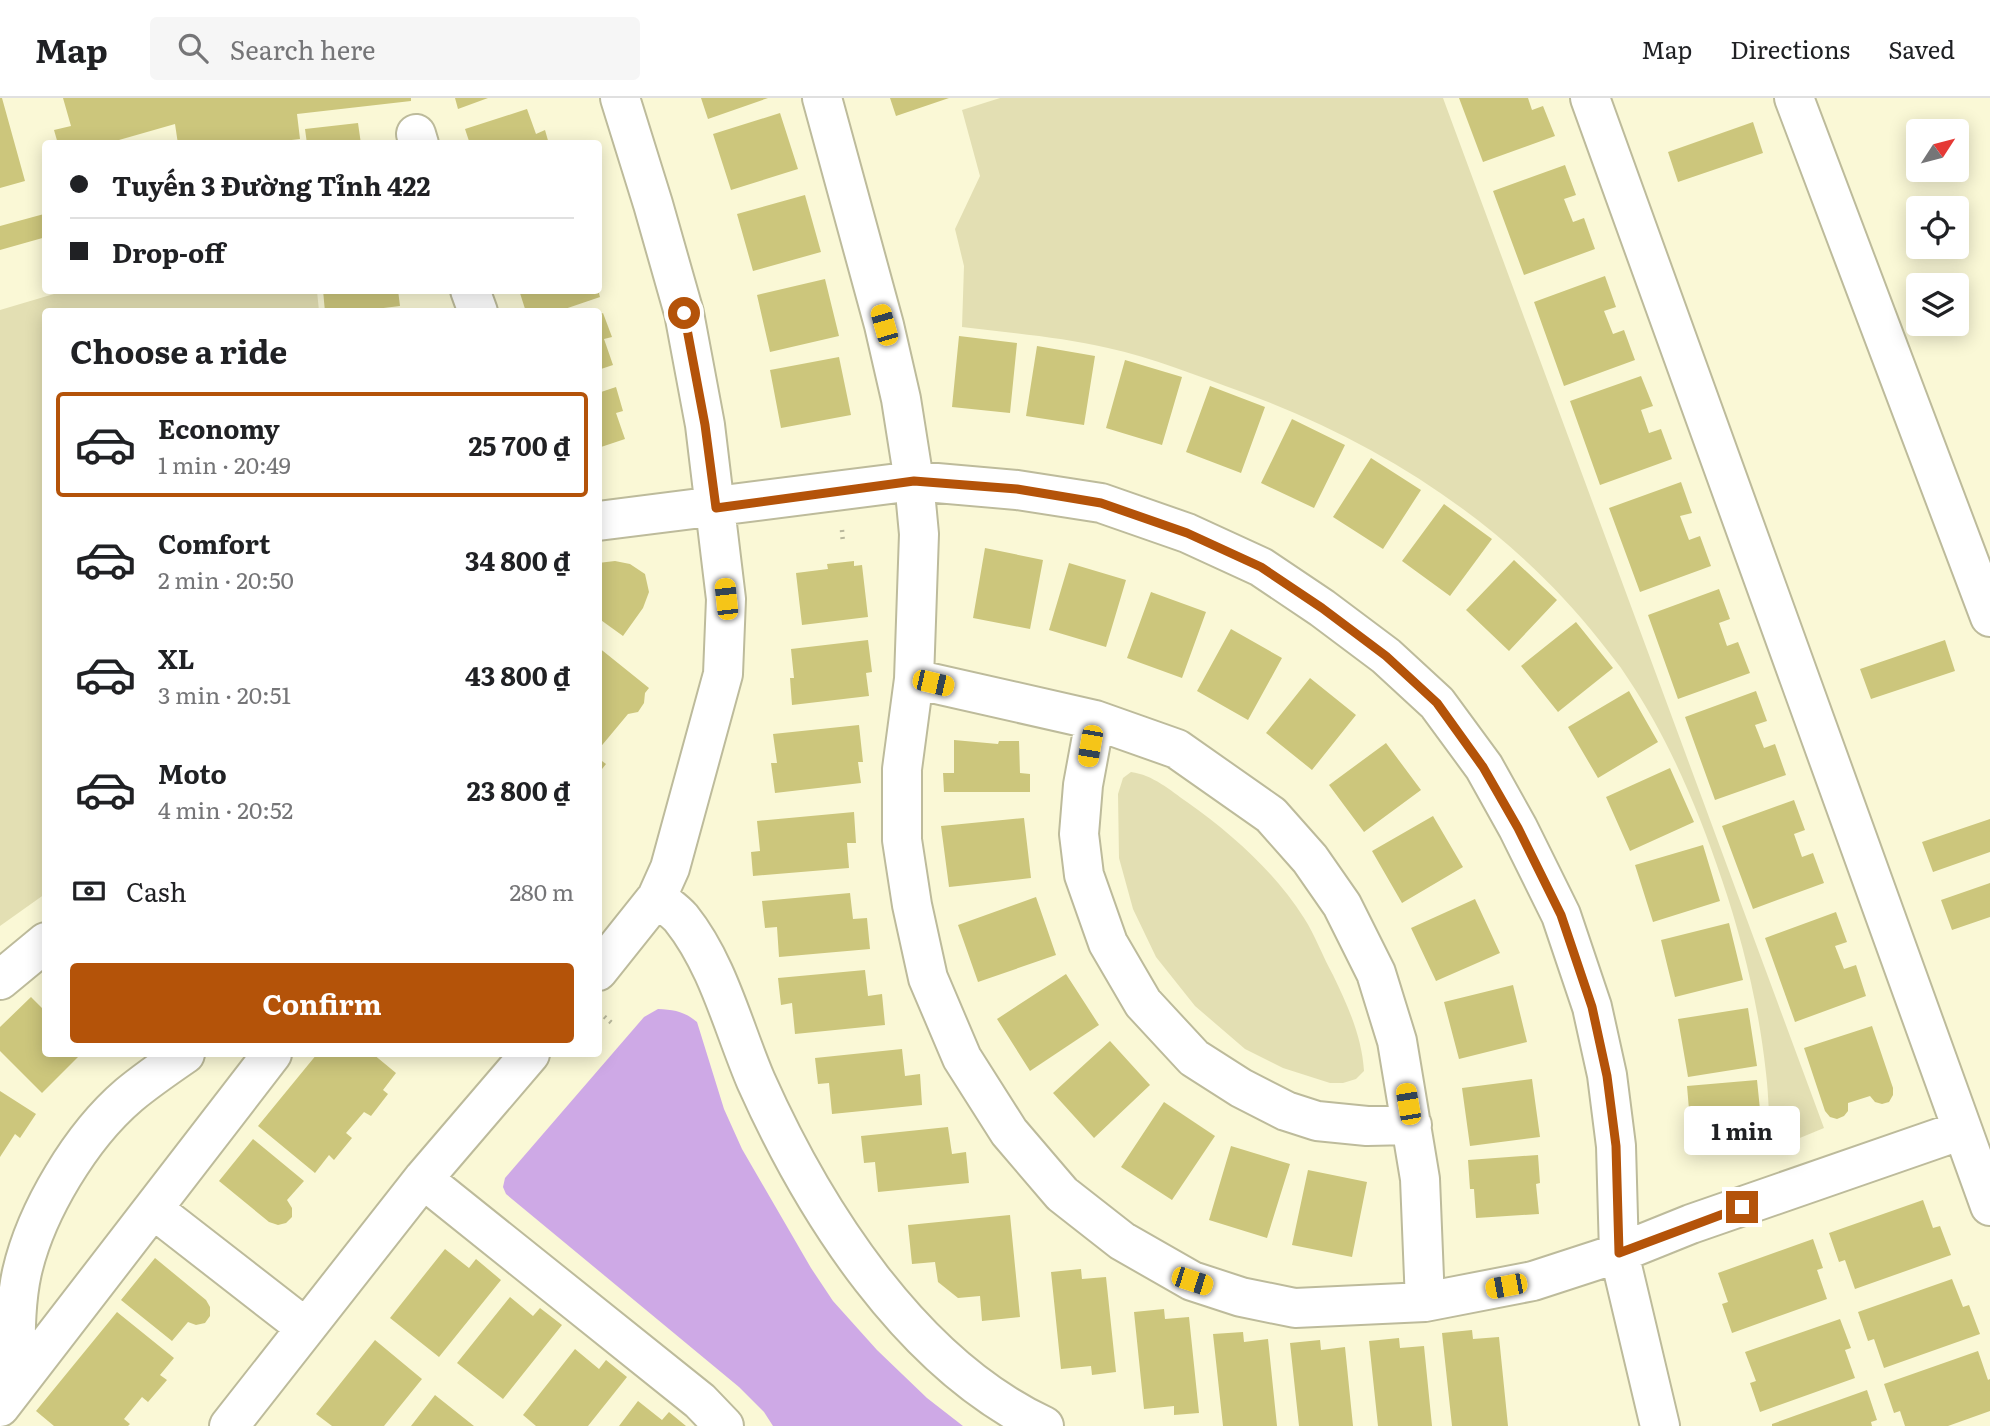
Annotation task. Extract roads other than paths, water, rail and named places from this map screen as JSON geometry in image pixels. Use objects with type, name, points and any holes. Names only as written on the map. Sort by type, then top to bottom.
[{"type":"street","points":[[602,966],[656,897],[670,868],[723,674],[726,599],[705,425],[684,313],[620,98]]},
{"type":"street","points":[[822,98],[884,325],[901,399],[914,481],[919,534],[914,678],[902,769],[902,840],[912,905],[928,978],[962,1058],[1009,1132],[1062,1194],[1122,1241],[1192,1281],[1241,1297],[1296,1308],[1424,1302],[1532,1281],[1619,1253],[1691,1224],[1962,1130]]},
{"type":"street","points":[[1590,98],[1990,1206]]},
{"type":"street","points":[[1794,98],[1990,617]]},
{"type":"street","points":[[602,521],[914,481],[1017,489],[1101,503],[1187,533],[1261,567],[1386,656],[1437,703],[1483,767],[1518,828],[1561,915],[1592,1007],[1607,1076],[1616,1146],[1619,1253],[1660,1426]]},
{"type":"street","points":[[914,678],[1095,720],[1177,749],[1271,815],[1310,859],[1342,905],[1376,973],[1397,1041],[1420,1178],[1424,1302]]},
{"type":"street","points":[[1095,720],[1083,785],[1080,834],[1084,875],[1108,943],[1143,1003],[1194,1058],[1241,1088],[1286,1111],[1317,1121],[1367,1126],[1412,1125]]},
{"type":"street","points":[[656,897],[679,916],[700,945],[757,1082],[798,1167],[842,1240],[888,1299],[929,1344],[987,1392],[1044,1426]]},
{"type":"street","points":[[0,980],[42,945]]},
{"type":"street","points":[[8,1396],[22,1275],[29,1250],[50,1201],[92,1135],[128,1097],[181,1057]]},
{"type":"street","points":[[8,1396],[270,1057]]},
{"type":"street","points":[[235,1424],[306,1328],[424,1179],[527,1057]]},
{"type":"street","points":[[424,1179],[700,1401],[724,1426]]},
{"type":"street","points":[[153,1209],[306,1328]]}]
